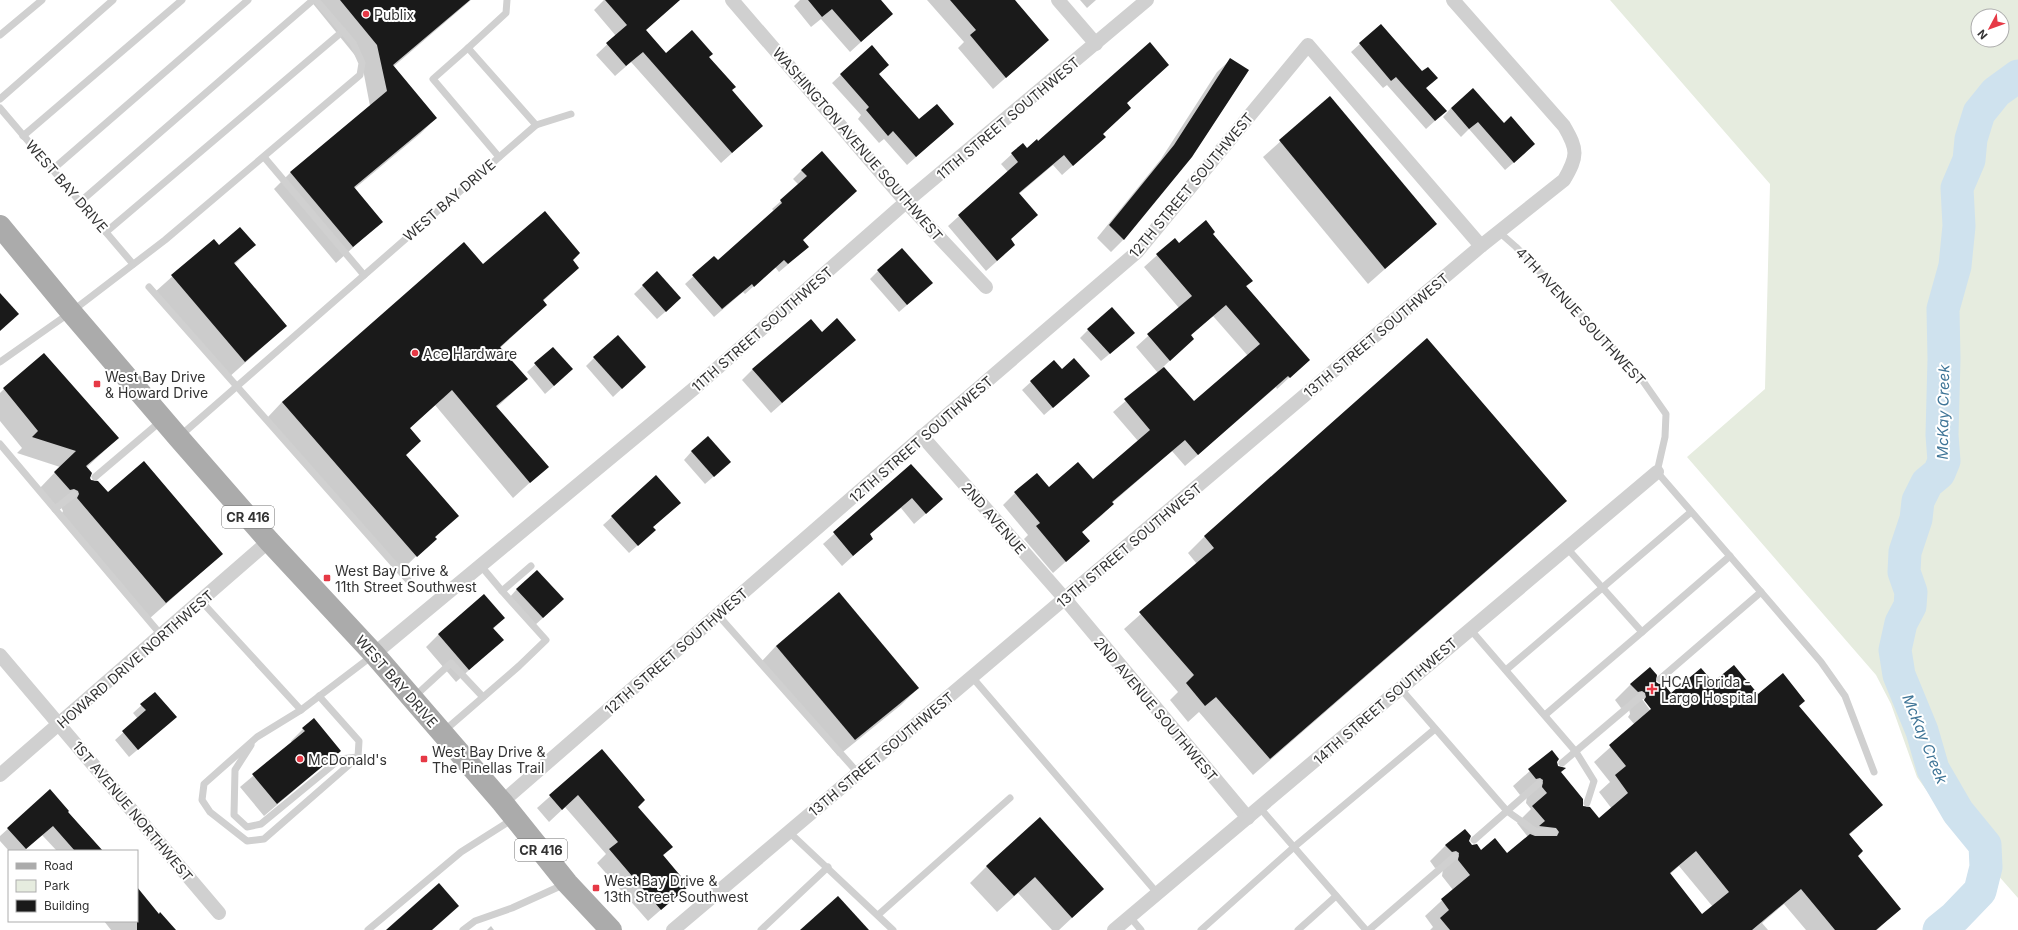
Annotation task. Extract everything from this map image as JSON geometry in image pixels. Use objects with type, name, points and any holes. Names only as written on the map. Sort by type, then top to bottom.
[{"type":"main road","name":"WEST BAY DRIVE","points":[[0,226],[163,420],[269,541],[374,654],[508,810],[567,883],[611,930]]},
{"type":"street","name":"WASHINGTON AVENUE SOUTHWEST","points":[[732,0],[906,202],[986,287]]},
{"type":"street","points":[[1058,0],[1096,44]]},
{"type":"street","name":"11TH STREET SOUTHWEST","points":[[374,654],[697,386],[906,202],[1147,0]]},
{"type":"street","name":"13TH STREET SOUTHWEST","points":[[673,930],[1481,246],[1564,180],[1572,166],[1576,154],[1574,142],[1564,126],[1453,0]]},
{"type":"street","name":"12TH STREET SOUTHWEST","points":[[508,810],[718,615],[922,436],[1138,252],[1308,45],[1481,246]]},
{"type":"street","name":"2ND AVENUE","points":[[922,436],[1065,599]]},
{"type":"street","name":"14TH STREET SOUTHWEST","points":[[1114,930],[1260,808],[1566,547],[1657,472]]},
{"type":"street","name":"HOWARD DRIVE NORTHWEST","points":[[0,775],[202,602],[269,541]]},
{"type":"street","name":"2ND AVENUE SOUTHWEST","points":[[1065,599],[1248,818]]},
{"type":"street","name":"1ST AVENUE NORTHWEST","points":[[0,655],[219,913]]},
{"type":"lane","points":[[0,35],[42,0]]},
{"type":"lane","points":[[0,98],[113,0]]},
{"type":"lane","points":[[23,136],[182,0]]},
{"type":"lane","points":[[52,170],[248,0]]},
{"type":"lane","points":[[80,202],[312,0]]},
{"type":"lane","points":[[0,362],[71,312],[133,264],[264,157],[360,75],[362,63],[353,43],[316,0]]},
{"type":"lane","points":[[499,156],[433,79],[506,13],[507,0]]},
{"type":"lane","points":[[106,232],[343,31]]},
{"type":"lane","points":[[468,48],[536,125],[571,114]]},
{"type":"lane","name":"WEST BAY DRIVE","points":[[0,108],[133,264]]},
{"type":"lane","name":"WEST BAY DRIVE","points":[[178,437],[536,125]]},
{"type":"lane","points":[[264,157],[364,275]]},
{"type":"lane","name":"4TH AVENUE SOUTHWEST","points":[[1499,232],[1516,247],[1638,374],[1666,414],[1665,437],[1657,472]]},
{"type":"lane","points":[[149,287],[408,580]]},
{"type":"lane","points":[[95,477],[163,420]]},
{"type":"lane","points":[[0,444],[162,636]]},
{"type":"lane","points":[[1657,472],[1821,662],[1845,696],[1874,772]]},
{"type":"lane","points":[[55,509],[74,494]]},
{"type":"lane","points":[[1506,670],[1691,512]]},
{"type":"lane","points":[[1566,547],[1642,632]]},
{"type":"lane","points":[[1545,716],[1730,556]]},
{"type":"lane","points":[[442,733],[546,640],[481,566]]},
{"type":"lane","points":[[502,591],[531,566]]},
{"type":"lane","points":[[1660,679],[1761,592]]},
{"type":"lane","points":[[202,602],[301,710]]},
{"type":"lane","points":[[718,615],[858,773]]},
{"type":"lane","points":[[1470,629],[1576,752],[1594,781],[1587,803]]},
{"type":"lane","points":[[319,696],[359,741],[358,757],[264,839],[247,841],[210,812],[202,800],[204,784],[257,737],[301,710],[319,696],[374,654]]},
{"type":"lane","points":[[412,698],[451,662],[483,697]]},
{"type":"lane","points":[[972,677],[1158,894]]},
{"type":"lane","points":[[1400,688],[1507,811],[1535,831],[1554,832]]},
{"type":"lane","points":[[1562,763],[1641,696]]},
{"type":"lane","points":[[1201,930],[1294,847],[1435,729]]},
{"type":"lane","points":[[257,737],[235,770],[234,815],[247,827],[261,824],[340,759],[358,757]]},
{"type":"lane","points":[[1474,840],[1539,783]]},
{"type":"lane","points":[[878,915],[1010,798]]},
{"type":"lane","points":[[1260,808],[1366,930]]},
{"type":"lane","points":[[368,930],[461,852],[508,810]]},
{"type":"lane","points":[[789,832],[828,867],[893,930]]},
{"type":"lane","points":[[1369,930],[1455,856]]},
{"type":"lane","points":[[761,930],[828,867]]},
{"type":"lane","points":[[463,930],[476,921],[512,908],[567,883]]},
{"type":"lane","points":[[1298,930],[1336,896]]},
{"type":"lane","points":[[1130,917],[1141,930]]},
{"type":"green space","points":[[1610,0],[2018,0],[2018,898],[1939,808],[1917,777],[1891,704],[1876,675],[1687,457],[1765,389],[1770,184]]},
{"type":"building","points":[[340,0],[470,0],[393,65],[437,118],[354,187],[383,222],[353,247],[290,172],[387,91],[377,45]]},
{"type":"building","points":[[605,0],[680,0],[646,30],[666,53],[692,30],[713,54],[709,57],[736,87],[732,90],[763,126],[732,153],[643,52],[626,66],[606,43],[627,25]]},
{"type":"building","points":[[808,0],[881,0],[893,14],[861,42],[832,9],[822,17]]},
{"type":"building","points":[[950,0],[1015,0],[1049,40],[1006,78],[970,35],[976,30]]},
{"type":"building","points":[[1381,24],[1422,71],[1428,67],[1438,78],[1426,88],[1447,111],[1435,121],[1396,77],[1391,81],[1359,43]]},
{"type":"building","points":[[1150,42],[1169,65],[1127,103],[1131,108],[1103,134],[1106,137],[1073,166],[1064,155],[1019,193],[1038,215],[1011,239],[1015,245],[997,261],[958,215],[1018,162],[1011,153],[1023,143],[1027,148],[1037,139],[1038,141]]},
{"type":"building","points":[[872,45],[889,65],[879,74],[919,119],[937,104],[954,124],[916,157],[893,131],[888,136],[866,110],[869,107],[840,74]]},
{"type":"building","points":[[1230,58],[1249,70],[1192,157],[1124,240],[1109,225],[1174,145]]},
{"type":"building","points":[[1473,88],[1504,123],[1511,116],[1535,144],[1514,163],[1478,122],[1469,129],[1451,108]]},
{"type":"building","points":[[1330,96],[1437,224],[1385,269],[1279,140]]},
{"type":"building","points":[[822,151],[857,191],[803,240],[809,247],[788,264],[784,260],[754,287],[752,284],[722,309],[692,275],[714,256],[718,260],[782,203],[780,200],[807,176],[801,170]]},
{"type":"building","name":"Ace Hardware","points":[[545,211],[580,253],[573,260],[579,268],[543,300],[547,305],[500,347],[528,379],[496,406],[549,467],[530,483],[452,390],[410,428],[421,441],[406,455],[459,516],[435,537],[437,539],[417,557],[282,402],[464,242],[483,264]]},
{"type":"building","points":[[1206,220],[1215,232],[1213,234],[1253,281],[1246,286],[1310,360],[1290,378],[1288,376],[1198,455],[1185,440],[1112,502],[1114,504],[1082,532],[1090,541],[1066,562],[1036,526],[1040,523],[1014,492],[1037,473],[1049,487],[1078,462],[1093,479],[1150,430],[1124,399],[1164,367],[1194,401],[1260,344],[1226,305],[1191,335],[1194,339],[1170,361],[1147,334],[1192,296],[1156,254],[1175,238],[1179,243]]},
{"type":"building","points":[[240,227],[256,245],[234,263],[287,326],[245,362],[171,275],[214,239],[219,245]]},
{"type":"building","points":[[902,248],[933,283],[907,305],[877,270]]},
{"type":"building","points":[[657,271],[681,298],[666,312],[642,285]]},
{"type":"building","points":[[0,293],[19,314],[0,331]]},
{"type":"building","points":[[1112,307],[1135,333],[1110,354],[1087,329]]},
{"type":"building","points":[[837,318],[856,340],[782,403],[752,369],[811,319],[822,332]]},
{"type":"building","points":[[618,335],[646,367],[622,389],[593,357]]},
{"type":"building","points":[[1427,338],[1567,501],[1270,759],[1216,697],[1205,706],[1186,683],[1194,675],[1139,612],[1214,548],[1204,536]]},
{"type":"building","points":[[553,347],[573,369],[554,386],[534,363]]},
{"type":"building","points":[[44,353],[119,438],[86,466],[92,473],[90,478],[91,480],[98,481],[108,492],[144,461],[223,554],[166,603],[77,498],[79,494],[78,491],[74,489],[70,490],[54,472],[76,451],[32,437],[38,431],[3,388]]},
{"type":"building","points":[[1074,358],[1090,376],[1053,408],[1030,381],[1054,360],[1062,369]]},
{"type":"building","points":[[708,436],[731,462],[714,477],[691,451]]},
{"type":"building","points":[[911,464],[943,499],[926,514],[912,498],[870,534],[873,539],[853,556],[833,532]]},
{"type":"building","points":[[656,475],[681,503],[653,527],[656,530],[638,546],[611,516]]},
{"type":"building","points":[[537,570],[564,599],[543,618],[516,589]]},
{"type":"building","points":[[839,592],[919,688],[855,740],[776,646]]},
{"type":"building","points":[[484,594],[505,618],[493,628],[504,640],[469,670],[438,634]]},
{"type":"building","points":[[1734,665],[1758,694],[1783,673],[1805,701],[1799,706],[1883,805],[1849,834],[1863,851],[1858,856],[1901,909],[1876,930],[1835,930],[1801,889],[1752,930],[1450,930],[1440,918],[1449,910],[1441,899],[1470,875],[1458,860],[1459,853],[1456,851],[1452,852],[1445,845],[1465,829],[1471,836],[1469,841],[1472,845],[1477,844],[1481,850],[1495,838],[1507,853],[1530,834],[1535,836],[1557,836],[1559,832],[1556,828],[1539,826],[1545,821],[1532,806],[1547,793],[1542,787],[1543,780],[1540,778],[1536,779],[1528,769],[1552,750],[1559,759],[1557,762],[1558,766],[1566,768],[1561,772],[1583,799],[1583,806],[1590,807],[1599,818],[1628,793],[1615,775],[1626,766],[1609,745],[1651,709],[1644,700],[1646,697],[1645,693],[1642,691],[1638,692],[1630,684],[1650,667],[1657,675],[1656,682],[1659,684],[1663,683],[1671,693],[1701,668],[1713,682]],"holes":[[[1696,851],[1729,892],[1702,914],[1670,873]]]},
{"type":"building","points":[[155,692],[177,717],[138,750],[122,731],[146,710],[140,704]]},
{"type":"building","name":"McDonald's","points":[[314,718],[341,751],[277,804],[252,774],[305,731],[302,728]]},
{"type":"building","points":[[602,749],[645,800],[638,807],[673,847],[663,855],[689,886],[661,910],[609,849],[618,842],[578,795],[562,810],[549,795]]},
{"type":"building","points":[[50,789],[69,811],[68,812],[102,850],[74,850],[53,826],[26,849],[7,828]]},
{"type":"building","points":[[1040,817],[1104,889],[1072,918],[1035,877],[1014,896],[986,866]]},
{"type":"building","points":[[439,883],[459,906],[432,930],[386,930]]},
{"type":"building","points":[[138,888],[159,914],[160,912],[176,930],[137,930]]},
{"type":"building","points":[[838,896],[869,930],[800,930]]},
{"type":"waterway","name":"McKay Creek","points":[[1939,930],[1955,917],[1980,891],[1986,867],[1985,845],[1958,812],[1933,769],[1922,731],[1899,675],[1895,650],[1901,623],[1910,606],[1911,592],[1904,572],[1905,552],[1916,519],[1918,501],[1927,483],[1939,473],[1944,461],[1942,435],[1944,359],[1943,309],[1955,266],[1959,226],[1957,188],[1969,160],[1971,139],[1979,113],[1996,92],[2018,76]]},
{"type":"place","name":"Publix","points":[[366,14]]},
{"type":"place","name":"Ace Hardware","points":[[415,353]]},
{"type":"place","name":"West Bay Drive & Howard Drive","points":[[97,384]]},
{"type":"place","name":"West Bay Drive & 11th Street Southwest","points":[[327,578]]},
{"type":"place","name":"HCA Florida - Largo Hospital","points":[[1652,689]]},
{"type":"place","name":"McDonald's","points":[[300,759]]},
{"type":"place","name":"West Bay Drive & The Pinellas Trail","points":[[424,759]]},
{"type":"place","name":"West Bay Drive & 13th Street Southwest","points":[[596,888]]}]
